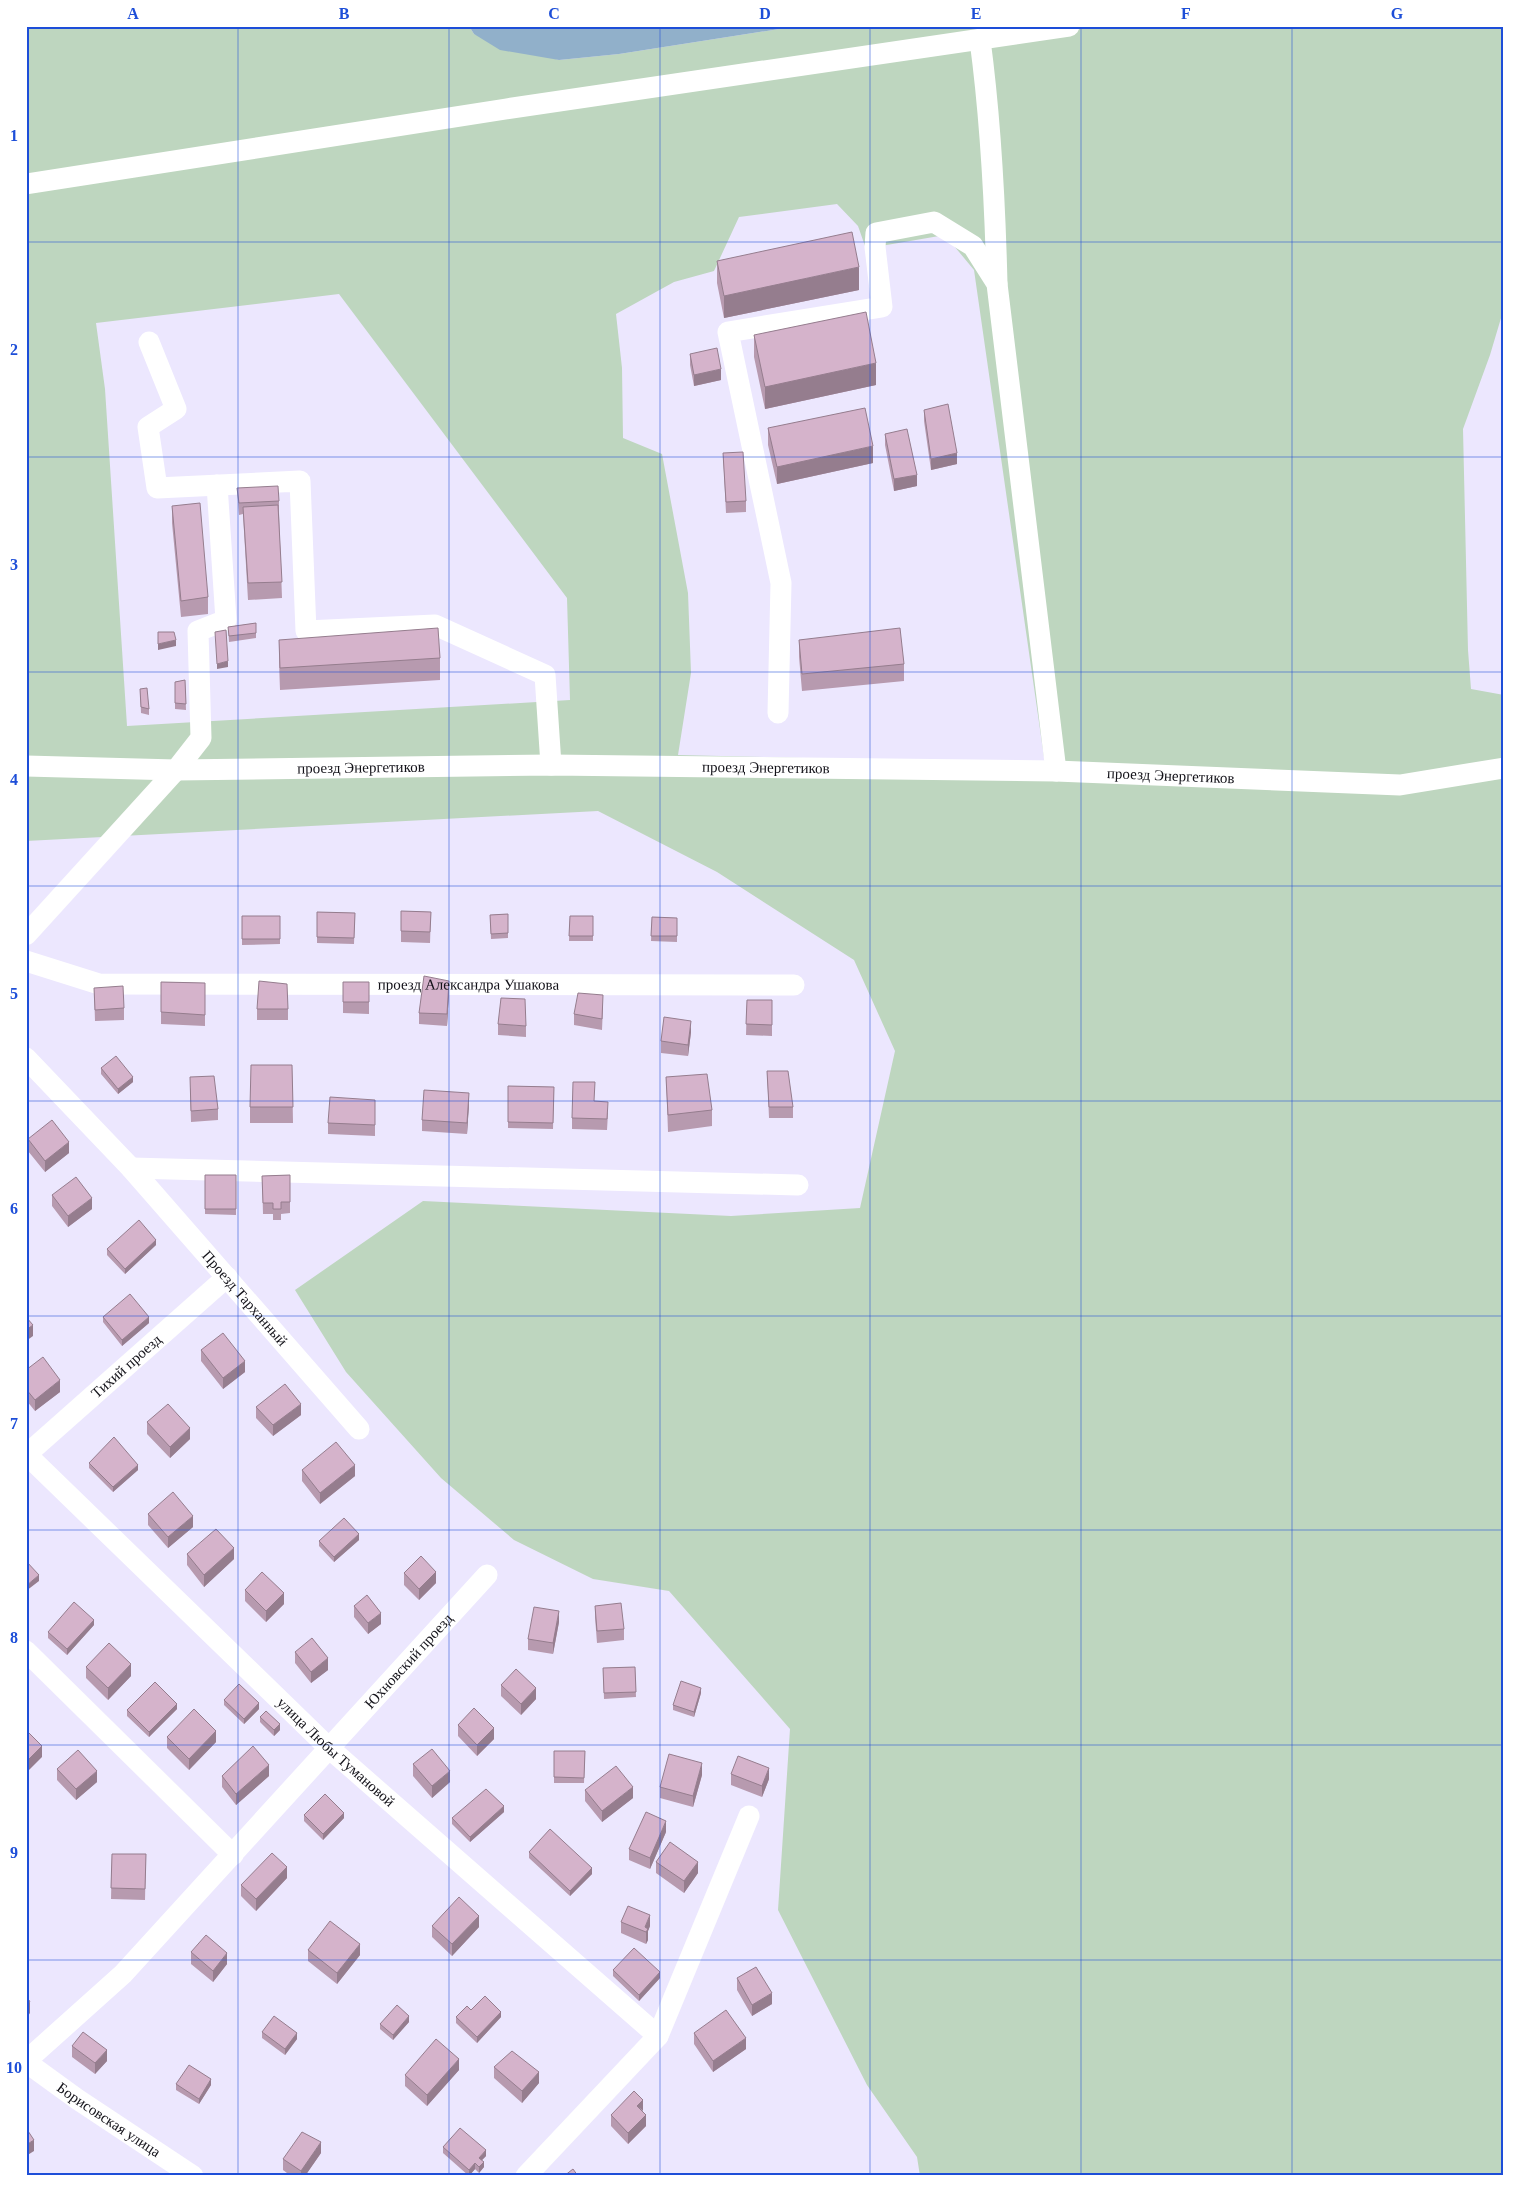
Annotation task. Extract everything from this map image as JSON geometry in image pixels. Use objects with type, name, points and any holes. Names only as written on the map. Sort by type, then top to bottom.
[{"type":"street","points":[[26,184],[516,108],[1069,26]]},
{"type":"street","points":[[980,40],[994,168],[997,284],[1056,771]]},
{"type":"street","points":[[778,713],[781,583],[728,332],[882,307],[875,247],[876,233],[934,222],[973,246],[997,284]]},
{"type":"street","points":[[149,342],[176,409],[148,427],[157,488],[300,481],[306,631],[435,625],[545,675],[551,764]]},
{"type":"street","points":[[26,935],[176,770],[201,738],[198,631],[226,620],[217,485]]},
{"type":"street","name":"проезд Энергетиков","points":[[26,766],[176,770],[551,764],[1056,771],[1400,785],[1504,768]]},
{"type":"street","name":"проезд Александра Ушакова","points":[[26,961],[99,984],[794,985]]},
{"type":"street","name":"Проезд Тарханный","points":[[26,1058],[131,1168],[359,1429]]},
{"type":"street","points":[[131,1168],[798,1185]]},
{"type":"street","name":"Тихий проезд","points":[[26,1454],[227,1278]]},
{"type":"street","name":"улица Любы Тумановой","points":[[26,1454],[329,1748],[658,2036]]},
{"type":"street","name":"Юхновский проезд","points":[[26,2061],[123,1974],[234,1855],[329,1748],[488,1575]]},
{"type":"street","points":[[26,1651],[234,1855]]},
{"type":"street","points":[[526,2176],[658,2036],[749,1816]]},
{"type":"street","name":"Борисовская улица","points":[[26,2061],[77,2099],[192,2176]]},
{"type":"green space","points":[[26,26],[469,26],[474,34],[559,60],[619,54],[798,26],[1504,26],[1504,308],[1490,355],[1463,429],[1468,650],[1471,689],[1504,695],[1504,2176],[920,2176],[917,2157],[867,2085],[778,1910],[790,1729],[669,1591],[593,1579],[514,1540],[441,1478],[346,1372],[295,1290],[423,1201],[731,1216],[860,1208],[895,1051],[854,960],[717,872],[598,811],[26,841]],"holes":[[[837,204],[858,226],[865,246],[875,247],[945,235],[974,270],[1045,764],[678,755],[691,673],[688,593],[662,454],[623,438],[622,368],[616,314],[674,282],[714,271],[739,217]],[[339,294],[567,598],[570,700],[127,726],[105,389],[96,323]]]},
{"type":"water","points":[[469,26],[798,26],[619,54],[559,60],[500,50],[474,34]]},
{"type":"building","points":[[852,232],[859,267],[724,296],[717,261]]},
{"type":"building","points":[[866,312],[876,363],[765,387],[754,335]]},
{"type":"building","points":[[717,348],[721,369],[694,375],[690,354]]},
{"type":"building","points":[[948,404],[957,453],[931,459],[924,410]]},
{"type":"building","points":[[865,408],[873,446],[777,467],[768,428]]},
{"type":"building","points":[[907,429],[917,475],[894,479],[885,434]]},
{"type":"building","points":[[743,452],[746,501],[726,502],[723,453]]},
{"type":"building","points":[[278,486],[279,501],[239,503],[237,488]]},
{"type":"building","points":[[200,503],[208,597],[181,601],[172,506]]},
{"type":"building","points":[[278,505],[282,582],[248,583],[243,507]]},
{"type":"building","points":[[256,623],[256,633],[229,636],[228,627]]},
{"type":"building","points":[[438,628],[440,658],[280,668],[279,640]]},
{"type":"building","points":[[900,628],[904,664],[802,674],[799,640]]},
{"type":"building","points":[[226,630],[228,661],[217,664],[215,632]]},
{"type":"building","points":[[158,632],[174,632],[176,640],[158,644]]},
{"type":"building","points":[[185,680],[186,704],[175,703],[175,682]]},
{"type":"building","points":[[147,688],[149,709],[141,707],[140,689]]},
{"type":"building","points":[[401,911],[431,912],[430,932],[401,931]]},
{"type":"building","points":[[317,912],[355,913],[354,938],[317,937]]},
{"type":"building","points":[[508,914],[508,933],[491,934],[490,915]]},
{"type":"building","points":[[242,916],[280,916],[280,939],[242,939]]},
{"type":"building","points":[[570,916],[593,916],[593,936],[569,936]]},
{"type":"building","points":[[652,917],[677,918],[677,936],[651,936]]},
{"type":"building","points":[[424,976],[449,981],[447,1014],[419,1013]]},
{"type":"building","points":[[259,981],[287,984],[288,1009],[257,1009]]},
{"type":"building","points":[[161,982],[205,983],[205,1015],[161,1012]]},
{"type":"building","points":[[343,982],[369,982],[369,1002],[343,1002]]},
{"type":"building","points":[[123,986],[124,1008],[95,1010],[94,988]]},
{"type":"building","points":[[578,993],[603,995],[602,1019],[574,1014]]},
{"type":"building","points":[[501,998],[525,999],[526,1026],[498,1024]]},
{"type":"building","points":[[747,1000],[772,1000],[772,1025],[746,1024]]},
{"type":"building","points":[[664,1017],[691,1021],[688,1045],[661,1041]]},
{"type":"building","points":[[116,1056],[133,1077],[118,1089],[101,1068]]},
{"type":"building","points":[[251,1065],[292,1065],[293,1107],[250,1107]]},
{"type":"building","points":[[767,1071],[788,1071],[793,1107],[769,1107]]},
{"type":"building","points":[[707,1074],[712,1110],[668,1115],[666,1077]]},
{"type":"building","points":[[214,1076],[218,1109],[191,1111],[190,1077]]},
{"type":"building","points":[[573,1082],[595,1082],[594,1101],[608,1102],[607,1119],[572,1118]]},
{"type":"building","points":[[508,1086],[554,1087],[553,1123],[508,1122]]},
{"type":"building","points":[[424,1090],[469,1093],[467,1123],[422,1120]]},
{"type":"building","points":[[330,1097],[375,1100],[375,1125],[328,1123]]},
{"type":"building","points":[[52,1120],[69,1142],[45,1161],[28,1139]]},
{"type":"building","points":[[205,1175],[236,1175],[236,1209],[205,1209]]},
{"type":"building","points":[[290,1175],[290,1202],[281,1202],[281,1209],[273,1209],[273,1203],[263,1203],[262,1176]]},
{"type":"building","points":[[76,1177],[92,1198],[68,1216],[52,1195]]},
{"type":"building","points":[[139,1220],[156,1240],[125,1269],[107,1249]]},
{"type":"building","points":[[130,1294],[149,1317],[122,1340],[103,1317]]},
{"type":"building","points":[[26,1317],[33,1325],[26,1330]]},
{"type":"building","points":[[223,1333],[245,1361],[223,1378],[201,1350]]},
{"type":"building","points":[[43,1357],[60,1380],[35,1400],[26,1389],[26,1370]]},
{"type":"building","points":[[285,1384],[301,1404],[273,1425],[256,1407]]},
{"type":"building","points":[[168,1404],[190,1428],[170,1447],[147,1422]]},
{"type":"building","points":[[114,1437],[138,1465],[113,1487],[89,1463]]},
{"type":"building","points":[[336,1442],[355,1465],[320,1493],[302,1470]]},
{"type":"building","points":[[173,1492],[193,1516],[168,1537],[148,1514]]},
{"type":"building","points":[[344,1518],[359,1534],[334,1557],[319,1541]]},
{"type":"building","points":[[216,1529],[234,1548],[204,1575],[187,1554]]},
{"type":"building","points":[[421,1556],[436,1572],[419,1589],[404,1573]]},
{"type":"building","points":[[26,1561],[39,1575],[26,1586]]},
{"type":"building","points":[[262,1572],[284,1593],[266,1611],[245,1590]]},
{"type":"building","points":[[367,1595],[381,1613],[368,1623],[354,1606]]},
{"type":"building","points":[[74,1602],[94,1620],[67,1649],[48,1632]]},
{"type":"building","points":[[621,1603],[624,1629],[597,1631],[595,1606]]},
{"type":"building","points":[[534,1607],[559,1611],[553,1643],[528,1639]]},
{"type":"building","points":[[312,1638],[328,1658],[311,1672],[295,1652]]},
{"type":"building","points":[[109,1643],[131,1664],[108,1688],[86,1667]]},
{"type":"building","points":[[635,1667],[636,1692],[604,1693],[603,1668]]},
{"type":"building","points":[[516,1669],[536,1688],[521,1704],[501,1685]]},
{"type":"building","points":[[681,1681],[701,1688],[694,1712],[673,1705]]},
{"type":"building","points":[[155,1682],[177,1704],[149,1732],[127,1710]]},
{"type":"building","points":[[239,1684],[259,1703],[244,1719],[224,1700]]},
{"type":"building","points":[[474,1708],[494,1728],[477,1745],[458,1725]]},
{"type":"building","points":[[194,1709],[216,1731],[189,1759],[167,1737]]},
{"type":"building","points":[[266,1711],[280,1724],[274,1730],[260,1717]]},
{"type":"building","points":[[26,1730],[42,1746],[26,1762]]},
{"type":"building","points":[[253,1746],[269,1765],[236,1794],[222,1776]]},
{"type":"building","points":[[432,1749],[450,1771],[432,1786],[413,1764]]},
{"type":"building","points":[[78,1750],[97,1771],[76,1789],[57,1769]]},
{"type":"building","points":[[554,1751],[585,1751],[584,1778],[554,1777]]},
{"type":"building","points":[[669,1754],[702,1763],[693,1796],[660,1787]]},
{"type":"building","points":[[738,1756],[769,1768],[762,1786],[731,1774]]},
{"type":"building","points":[[616,1766],[633,1787],[602,1811],[585,1790]]},
{"type":"building","points":[[486,1789],[504,1806],[470,1837],[452,1818]]},
{"type":"building","points":[[325,1794],[344,1813],[323,1834],[304,1815]]},
{"type":"building","points":[[646,1812],[666,1821],[650,1858],[629,1849]]},
{"type":"building","points":[[550,1829],[592,1868],[570,1891],[529,1852]]},
{"type":"building","points":[[670,1842],[698,1862],[684,1881],[656,1862]]},
{"type":"building","points":[[272,1853],[287,1867],[256,1899],[241,1885]]},
{"type":"building","points":[[112,1854],[146,1854],[145,1889],[111,1888]]},
{"type":"building","points":[[459,1897],[479,1916],[452,1944],[432,1926]]},
{"type":"building","points":[[628,1906],[650,1915],[645,1927],[648,1929],[646,1932],[621,1922]]},
{"type":"building","points":[[330,1921],[360,1944],[337,1973],[308,1950]]},
{"type":"building","points":[[206,1935],[227,1953],[213,1971],[191,1952]]},
{"type":"building","points":[[634,1948],[660,1972],[639,1995],[613,1970]]},
{"type":"building","points":[[756,1967],[772,1993],[752,2005],[737,1978]]},
{"type":"building","points":[[485,1996],[501,2012],[477,2037],[456,2017],[467,2006],[471,2010]]},
{"type":"building","points":[[26,1999],[30,2001],[26,2008]]},
{"type":"building","points":[[397,2005],[409,2016],[393,2035],[380,2024]]},
{"type":"building","points":[[726,2010],[746,2038],[713,2061],[694,2033]]},
{"type":"building","points":[[274,2016],[297,2033],[285,2049],[262,2032]]},
{"type":"building","points":[[83,2032],[107,2050],[95,2063],[72,2046]]},
{"type":"building","points":[[436,2039],[459,2059],[427,2095],[405,2075]]},
{"type":"building","points":[[512,2051],[539,2072],[522,2091],[494,2067]]},
{"type":"building","points":[[189,2065],[211,2079],[199,2099],[176,2084]]},
{"type":"building","points":[[634,2091],[643,2100],[637,2106],[646,2115],[628,2133],[611,2115]]},
{"type":"building","points":[[26,2128],[34,2140],[26,2145]]},
{"type":"building","points":[[460,2128],[486,2150],[479,2158],[484,2162],[479,2167],[475,2163],[469,2170],[443,2147]]},
{"type":"building","points":[[302,2132],[321,2142],[301,2171],[283,2159]]},
{"type":"building","points":[[573,2169],[578,2176],[564,2176]]}]
